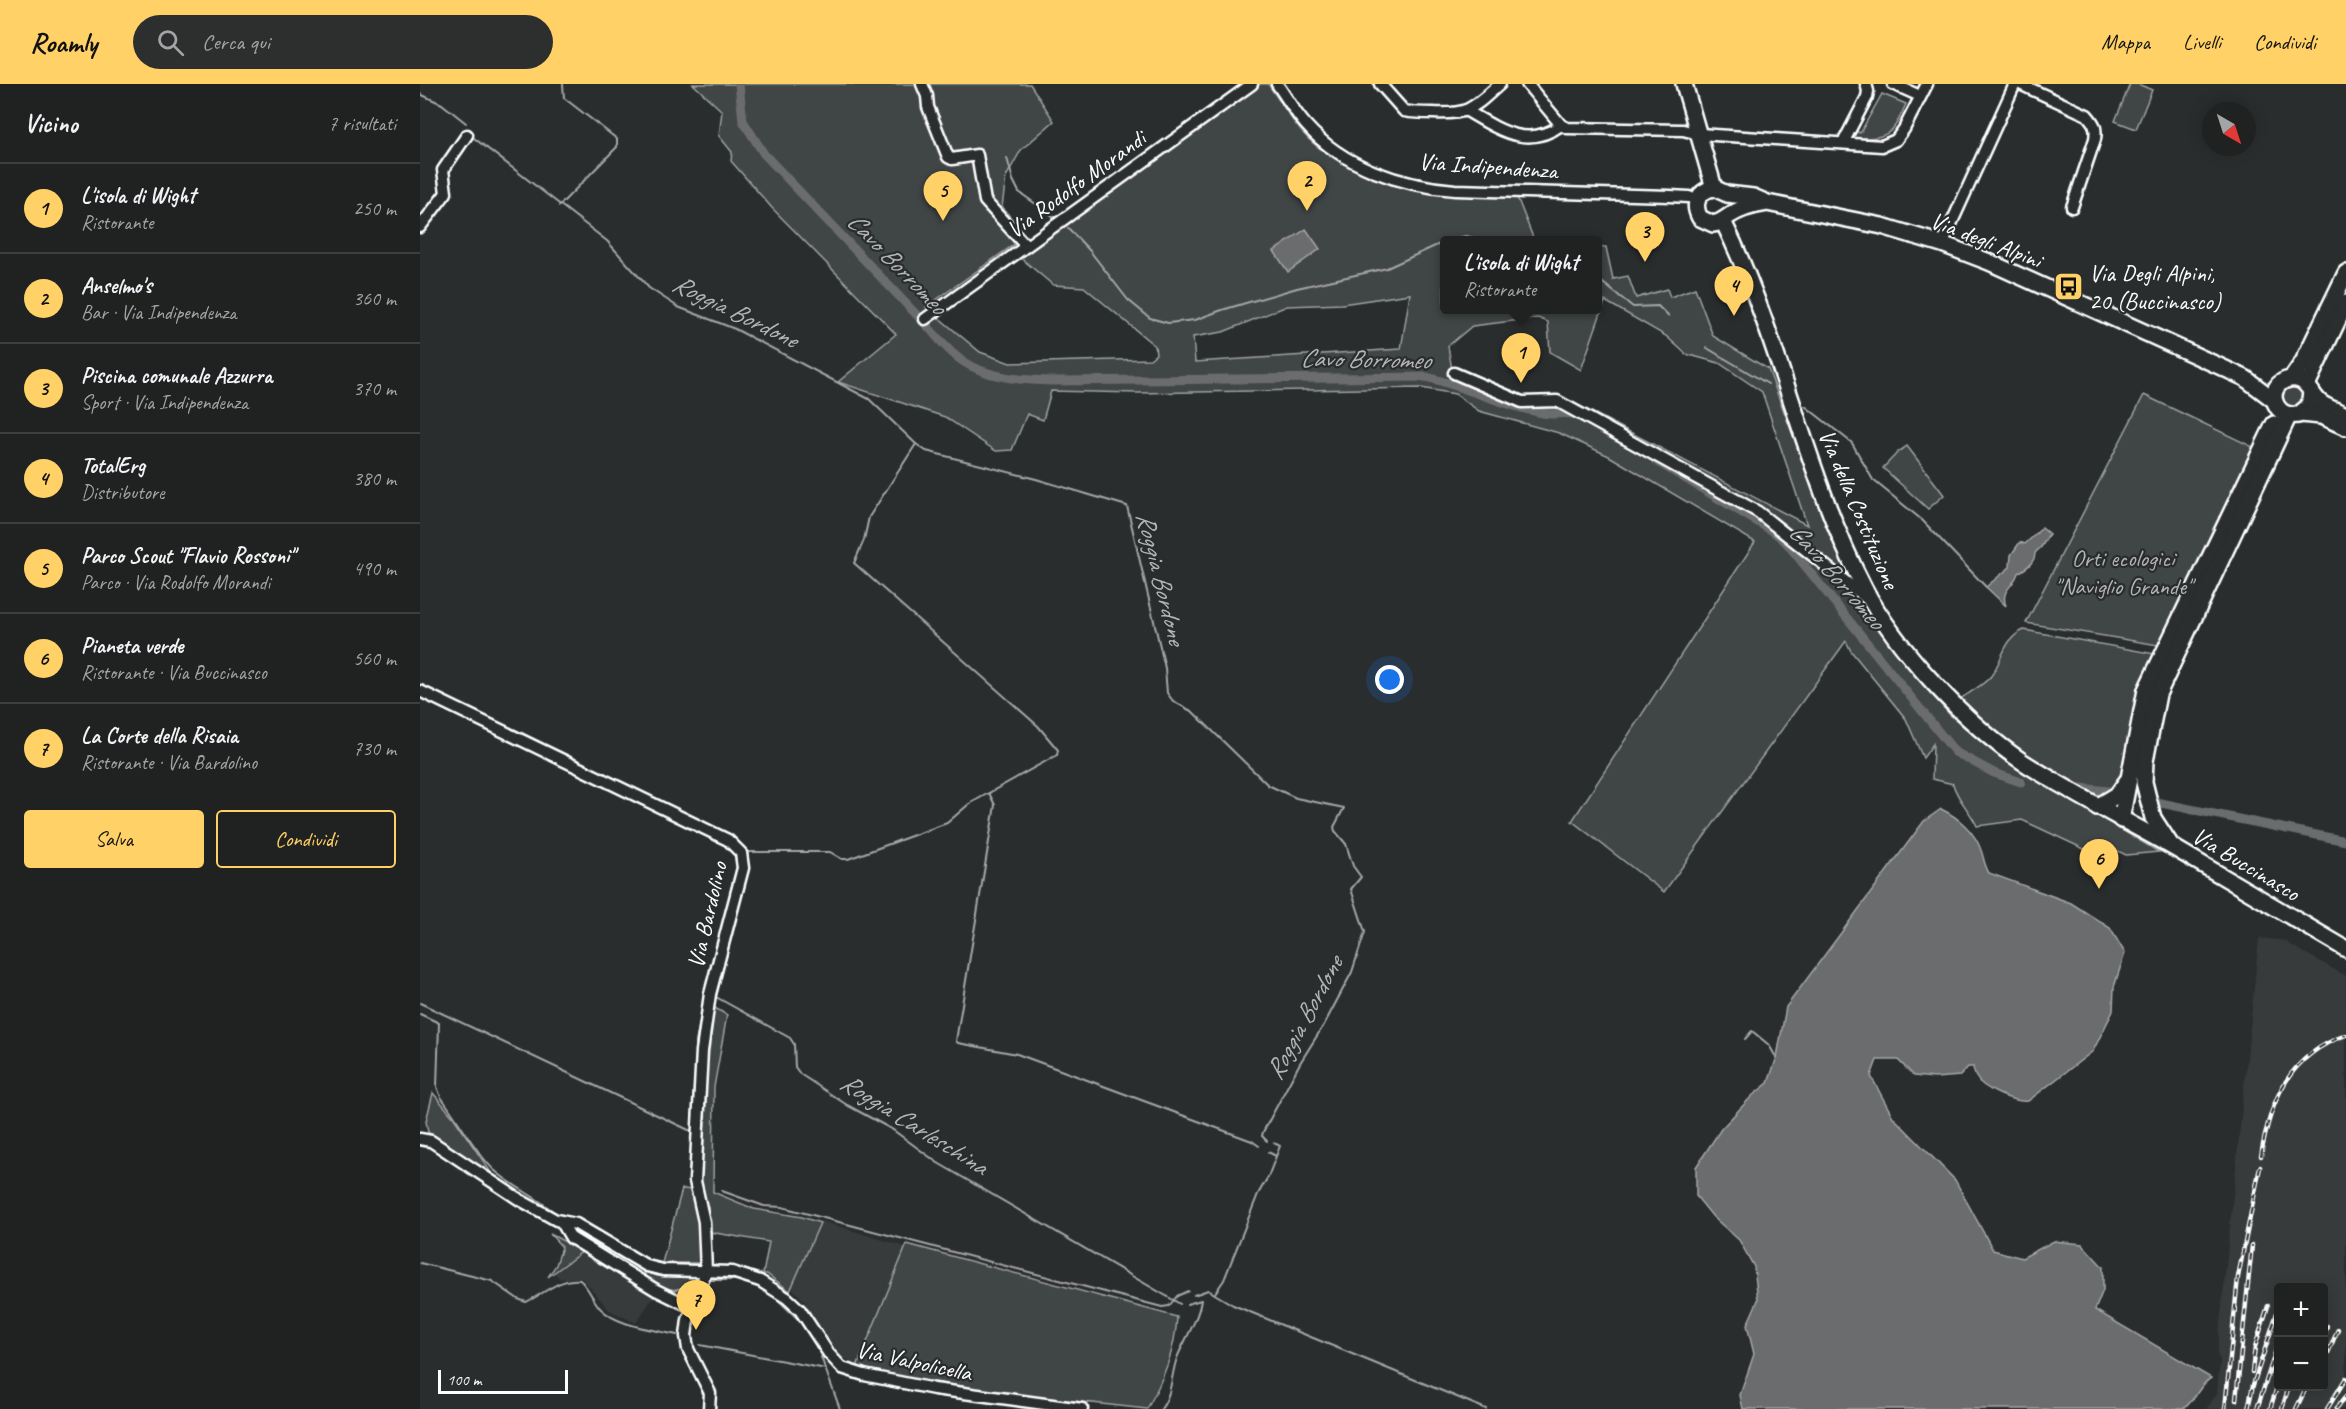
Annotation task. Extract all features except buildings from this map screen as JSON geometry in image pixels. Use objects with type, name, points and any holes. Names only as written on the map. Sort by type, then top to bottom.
[{"type":"street","points":[[922,84],[927,96],[928,107],[948,157],[952,159],[977,155],[985,201],[1026,246]]},
{"type":"street","name":"Via Rodolfo Morandi","points":[[925,319],[1252,84]]},
{"type":"street","name":"Via Indipendenza","points":[[1277,84],[1306,125],[1320,139],[1346,157],[1393,178],[1455,190],[1670,196],[1689,197],[1696,200]]},
{"type":"street","points":[[1380,84],[1399,107],[1410,112],[1451,114],[1467,111],[1500,84]]},
{"type":"street","points":[[1527,84],[1561,125],[1567,128],[1683,130],[1699,134],[1882,146],[1896,140],[1904,129],[1927,84]]},
{"type":"street","points":[[1684,84],[1699,134],[1721,191],[1731,204],[1726,219]]},
{"type":"street","points":[[1843,143],[1867,97],[1866,84]]},
{"type":"street","points":[[1893,84],[1920,96]]},
{"type":"street","points":[[1942,244],[2015,84]]},
{"type":"street","points":[[2020,84],[2086,115],[2094,123],[2095,139],[2072,207]]},
{"type":"street","points":[[1467,111],[1504,133],[1516,136],[1542,136],[1561,125]]},
{"type":"street","points":[[420,227],[446,193],[443,170],[466,135]]},
{"type":"street","points":[[1721,191],[1703,192],[1696,200],[1696,212],[1705,222],[1713,224],[1753,206],[1767,203]]},
{"type":"street","name":"Via degli Alpini","points":[[1721,191],[1753,197],[1767,203],[1882,226],[1942,244],[1989,262],[2245,378],[2265,383],[2286,381]]},
{"type":"street","name":"Via della Costituzione","points":[[1726,219],[1747,272],[1820,487],[1873,603],[1914,659],[1984,732],[2022,761],[2126,823]]},
{"type":"street","points":[[2286,410],[2275,391],[2303,362],[2346,273]]},
{"type":"street","points":[[2286,410],[2309,406],[2309,389],[2346,303]]},
{"type":"street","points":[[1454,374],[1522,402],[1557,401],[1758,512],[1873,603]]},
{"type":"street","name":"Via degli Alpini","points":[[2245,378],[2286,410],[2320,416],[2346,428]]},
{"type":"street","points":[[2286,381],[2300,380],[2323,405],[2346,415]]},
{"type":"street","points":[[2126,823],[2129,779],[2143,704],[2152,675],[2286,410]]},
{"type":"street","points":[[2126,823],[2143,813],[2145,761],[2155,706],[2164,678],[2286,410]]},
{"type":"street","name":"Via Bardolino","points":[[420,691],[728,840],[742,855],[743,868],[728,918],[703,1032],[695,1181],[704,1222],[706,1272],[688,1320],[687,1342],[688,1349],[710,1394],[709,1409]]},
{"type":"street","points":[[2097,807],[2117,795],[2129,779]]},
{"type":"street","points":[[2145,794],[2152,818],[2160,832],[2174,848]]},
{"type":"street","name":"Via Buccinasco","points":[[2126,823],[2174,848],[2346,949]]},
{"type":"street","points":[[420,1139],[431,1141],[520,1200],[561,1221],[576,1224],[647,1266],[663,1270],[706,1272]]},
{"type":"street","points":[[561,1221],[571,1238],[656,1290],[693,1308]]},
{"type":"street","name":"Via Valpolicella","points":[[706,1272],[732,1272],[747,1275],[787,1298],[800,1310],[835,1362],[853,1373],[973,1395],[1082,1409]]},
{"type":"shaded area","points":[[1306,229],[1320,249],[1288,272],[1274,251]]},
{"type":"shaded area","points":[[2042,528],[2049,534],[2035,553],[2032,562],[2018,573],[2006,592],[2006,606],[1986,587],[2010,567],[2011,555],[2020,542],[2025,544]]},
{"type":"shaded area","points":[[1941,809],[1954,816],[1970,831],[1978,843],[1989,873],[2071,903],[2110,928],[2125,953],[2114,987],[2113,1011],[2093,1051],[2028,1101],[2015,1100],[1985,1086],[1979,1082],[1973,1067],[1968,1067],[1960,1076],[1935,1078],[1914,1076],[1898,1060],[1877,1060],[1871,1076],[1893,1117],[1955,1180],[1993,1250],[2022,1258],[2054,1241],[2082,1244],[2103,1267],[2103,1290],[2095,1310],[2211,1378],[2183,1409],[1743,1409],[1740,1395],[1754,1354],[1747,1325],[1758,1300],[1754,1267],[1739,1240],[1713,1217],[1696,1196],[1696,1167],[1721,1129],[1752,1096],[1768,1083],[1777,1057],[1786,1007],[1924,821]]},
{"type":"shaded area","points":[[2259,938],[2287,941],[2346,976],[2346,1409],[2206,1409],[2217,1394],[2220,1360],[2217,1355]]},
{"type":"shaded area","points":[[821,1221],[906,1247],[856,1369],[850,1367],[851,1361],[839,1357],[804,1306],[806,1303],[792,1288]]},
{"type":"shaded area","points":[[583,1251],[654,1296],[636,1323],[609,1310],[582,1278],[560,1279],[554,1272]]},
{"type":"green space","points":[[693,84],[1030,84],[1054,121],[1021,150],[1006,177],[1002,207],[1026,236],[926,307],[980,352],[1010,363],[1150,359],[1156,354],[1155,346],[1084,287],[1053,285],[1021,258],[1260,84],[1268,84],[1295,123],[1317,147],[1372,176],[1412,189],[1432,192],[1517,197],[1532,236],[1440,236],[1440,314],[1600,314],[1581,370],[1550,352],[1548,322],[1538,318],[1472,326],[1448,346],[1453,376],[1546,406],[1567,408],[1571,401],[1807,525],[1762,392],[1719,363],[1686,354],[1666,336],[1605,301],[1602,310],[1602,247],[1606,247],[1613,279],[1628,276],[1636,298],[1667,289],[1670,297],[1695,288],[1713,336],[1768,369],[1835,547],[1861,607],[1921,681],[1949,714],[2002,759],[2159,852],[2126,855],[2106,845],[2099,856],[2022,820],[1977,826],[1957,795],[1953,784],[1932,779],[1933,744],[1923,758],[1906,719],[1851,651],[1846,641],[1664,892],[1572,821],[1755,542],[1609,456],[1559,433],[1479,411],[1455,394],[1421,388],[1137,393],[1051,391],[1043,420],[1027,414],[1012,450],[996,451],[945,417],[838,382],[896,334],[772,208],[731,161],[732,152],[719,136],[722,111]],"holes":[[[1410,294],[1401,349],[1195,362],[1193,337],[1223,332],[1287,306],[1342,304]]]},
{"type":"green space","points":[[2130,84],[2138,84],[2152,90],[2136,129],[2115,121]]},
{"type":"green space","points":[[1882,94],[1906,104],[1897,122],[1883,135],[1856,139],[1853,136],[1856,131],[1860,133]]},
{"type":"green space","points":[[2298,385],[2306,394],[2300,409],[2285,408],[2280,393],[2286,386]]},
{"type":"green space","name":"Orti ecologici \"Naviglio Grande\"","points":[[2144,395],[2253,447],[2158,645],[2026,623]]},
{"type":"green space","points":[[1907,446],[1944,495],[1928,509],[1883,468]]},
{"type":"green space","points":[[2024,630],[2155,654],[2135,699],[2123,781],[2111,792],[2094,798],[1989,729],[1960,699],[1988,679],[1995,670],[2007,644]]},
{"type":"green space","points":[[713,1007],[727,1015],[714,1087],[713,1192],[754,1209],[802,1217],[820,1223],[790,1291],[767,1274],[763,1274],[769,1242],[710,1232],[699,1188],[705,1049]]},
{"type":"green space","points":[[433,1093],[454,1118],[494,1177],[428,1132],[426,1121]]},
{"type":"green space","points":[[682,1189],[694,1190],[700,1213],[701,1263],[662,1263]]},
{"type":"green space","points":[[550,1234],[583,1251],[548,1277],[556,1265],[562,1247]]},
{"type":"green space","points":[[907,1244],[1177,1317],[1174,1342],[1167,1365],[1147,1409],[1001,1393],[856,1369]]},
{"type":"green space","points":[[647,1271],[657,1276],[696,1278],[700,1283],[688,1304],[643,1276]]},
{"type":"waterway","points":[[559,206],[617,147],[617,139],[564,98],[563,84]]},
{"type":"waterway","name":"Cavo Borromeo","points":[[739,84],[743,121],[764,154],[948,349],[965,363],[991,374],[1053,381],[1426,377],[1531,411],[1580,416]]},
{"type":"waterway","name":"Roggia Bordone","points":[[420,94],[442,104],[466,123]]},
{"type":"waterway","name":"Roggia Bordone","points":[[470,135],[607,241],[649,288],[678,307],[735,329],[869,399],[926,451],[1036,479],[1127,506],[1165,668],[1167,693],[1173,701],[1193,712],[1268,785],[1296,798],[1344,808],[1334,827],[1346,844],[1353,866],[1361,877],[1351,889],[1365,932],[1352,972],[1263,1132],[1262,1136],[1267,1141]]},
{"type":"waterway","points":[[1007,158],[1019,192],[1054,217]]},
{"type":"waterway","points":[[1068,228],[1090,251],[1128,300],[1150,318],[1168,323],[1195,320],[1297,288],[1387,268],[1440,244]]},
{"type":"waterway","points":[[1602,282],[1633,307],[1658,306],[1668,316]]},
{"type":"waterway","points":[[1707,348],[1768,384]]},
{"type":"waterway","points":[[1805,406],[1852,443],[1873,480],[1922,520],[1986,587]]},
{"type":"waterway","points":[[744,886],[748,872],[747,852],[830,852],[842,859],[848,859],[947,823],[969,804],[1057,755],[1058,750],[1038,726],[854,563],[864,540],[869,517],[916,444]]},
{"type":"waterway","name":"Cavo Borromeo","points":[[1656,461],[1774,532],[1785,541],[1955,752],[1994,773],[2021,782]]},
{"type":"waterway","name":"Cavo Borromeo","points":[[2081,788],[2108,791]]},
{"type":"waterway","points":[[989,793],[995,805],[956,1041],[1017,1054],[1252,1141],[1259,1146]]},
{"type":"waterway","name":"Cavo Borromeo","points":[[2156,802],[2346,841]]},
{"type":"waterway","name":"Roggia Carleschina","points":[[734,925],[716,997],[790,1038],[794,1044],[795,1067],[800,1074],[847,1105],[893,1130],[938,1163],[1180,1304]]},
{"type":"waterway","name":"Roggia Carleschina","points":[[696,1070],[696,1042],[705,995]]},
{"type":"waterway","name":"Roggia Carleschina","points":[[420,1003],[693,1132]]},
{"type":"waterway","points":[[420,1014],[439,1023],[437,1087],[441,1097],[480,1154],[494,1170],[555,1213]]},
{"type":"waterway","points":[[1745,1039],[1752,1031],[1769,1045],[1777,1059]]},
{"type":"waterway","name":"Roggia Bordone","points":[[1215,1293],[1224,1280],[1258,1194],[1268,1177],[1280,1146],[1274,1143]]},
{"type":"waterway","points":[[1268,1152],[1276,1156]]},
{"type":"waterway","points":[[722,1191],[764,1206],[782,1207],[1162,1307],[1169,1306],[1177,1296],[1188,1291]]},
{"type":"waterway","points":[[574,1230],[614,1257]]},
{"type":"waterway","points":[[420,1263],[492,1281],[526,1302],[566,1281],[580,1280],[607,1314],[626,1323],[677,1335]]},
{"type":"waterway","points":[[633,1269],[667,1289],[674,1290],[697,1284]]},
{"type":"waterway","points":[[709,1280],[741,1280]]},
{"type":"waterway","name":"Roggia Bordone","points":[[1194,1295],[1208,1290],[1233,1305],[1486,1409]]},
{"type":"waterway","points":[[773,1295],[801,1322]]},
{"type":"waterway","name":"Roggia Carleschina","points":[[1161,1409],[1169,1391],[1177,1358],[1194,1323],[1201,1300],[1187,1304]]},
{"type":"waterway","points":[[808,1331],[818,1350]]},
{"type":"waterway","points":[[700,1345],[826,1369]]},
{"type":"waterway","points":[[821,1357],[840,1409]]},
{"type":"railway","points":[[2261,1156],[2270,1116],[2285,1082],[2310,1054],[2346,1035]]},
{"type":"railway","points":[[2225,1409],[2238,1277],[2260,1167]]},
{"type":"railway","points":[[2236,1400],[2252,1245]]},
{"type":"railway","points":[[2252,1372],[2255,1347],[2268,1306]]},
{"type":"railway","points":[[2248,1409],[2253,1385],[2274,1322]]},
{"type":"railway","points":[[2328,1353],[2338,1329]]},
{"type":"railway","points":[[2257,1409],[2274,1356]]},
{"type":"railway","points":[[2327,1409],[2346,1378]]},
{"type":"railway","points":[[2270,1409],[2276,1391]]},
{"type":"railway","points":[[2282,1409],[2287,1391]]},
{"type":"railway","points":[[2296,1409],[2305,1391]]},
{"type":"railway","points":[[2336,1409],[2346,1396]]},
{"type":"place","name":"Anselmo's","points":[[1307,211]]},
{"type":"place","name":"Parco Scout \"Flavio Rossoni\"","points":[[943,221]]},
{"type":"place","name":"Piscina comunale Azzurra","points":[[1645,262]]},
{"type":"place","name":"Via Degli Alpini, 20 (Buccinasco)","points":[[2068,287]]},
{"type":"place","name":"TotalErg","points":[[1734,316]]},
{"type":"place","name":"L'isola di Wight","points":[[1521,383]]},
{"type":"place","name":"Pianeta verde","points":[[2099,889]]},
{"type":"place","name":"La Corte della Risaia","points":[[696,1330]]}]
